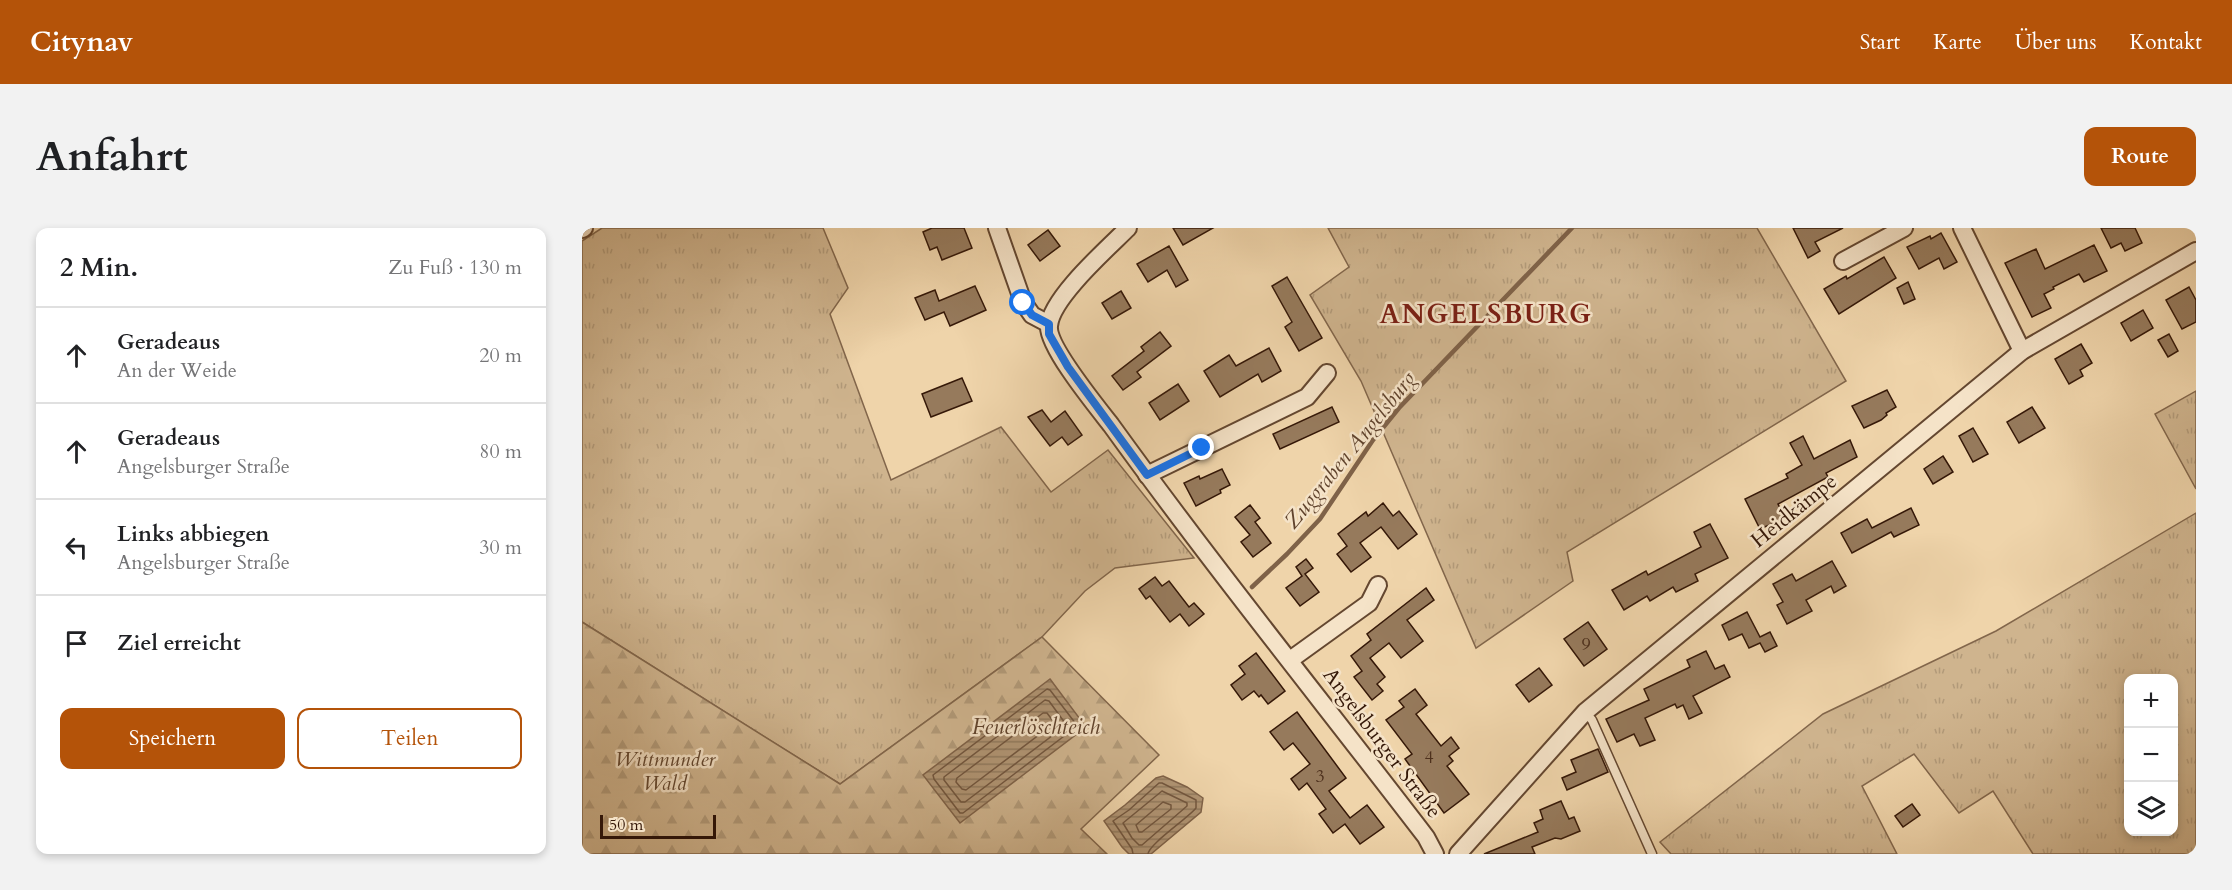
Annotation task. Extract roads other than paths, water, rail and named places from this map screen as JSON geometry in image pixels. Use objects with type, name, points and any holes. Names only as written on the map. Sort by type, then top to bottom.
[{"type":"street","points":[[997,228],[1023,303],[1032,315],[1049,324],[1054,309],[1075,282],[1128,228]]},
{"type":"street","points":[[1843,261],[1904,228]]},
{"type":"street","points":[[1962,228],[2022,351]]},
{"type":"street","name":"Heidkämpe","points":[[1458,854],[1585,712],[2022,351],[2196,251]]},
{"type":"street","name":"Angelsburger Straße","points":[[1049,324],[1049,334],[1068,367],[1147,475],[1426,837],[1436,854]]},
{"type":"street","points":[[1147,475],[1307,397],[1327,373]]},
{"type":"street","name":"Angelsburger Straße","points":[[1290,660],[1369,603],[1378,585]]},
{"type":"lane","points":[[1585,712],[1592,720],[1652,854]]},
{"type":"water","name":"Feuerlöschteich","points":[[1050,679],[1086,727],[960,823],[923,775]]},
{"type":"water","points":[[1163,776],[1187,787],[1203,798],[1201,812],[1151,854],[1129,854],[1104,821],[1156,778]]},
{"type":"waterway","name":"Zuggraben Angelsburg","points":[[1252,587],[1320,519],[1373,440],[1399,408],[1572,228]]},
{"type":"district","name":"ANGELSBURG","points":[[1486,314]]},
{"type":"park label","name":"Wittmunder Wald","points":[[665,771]]}]
